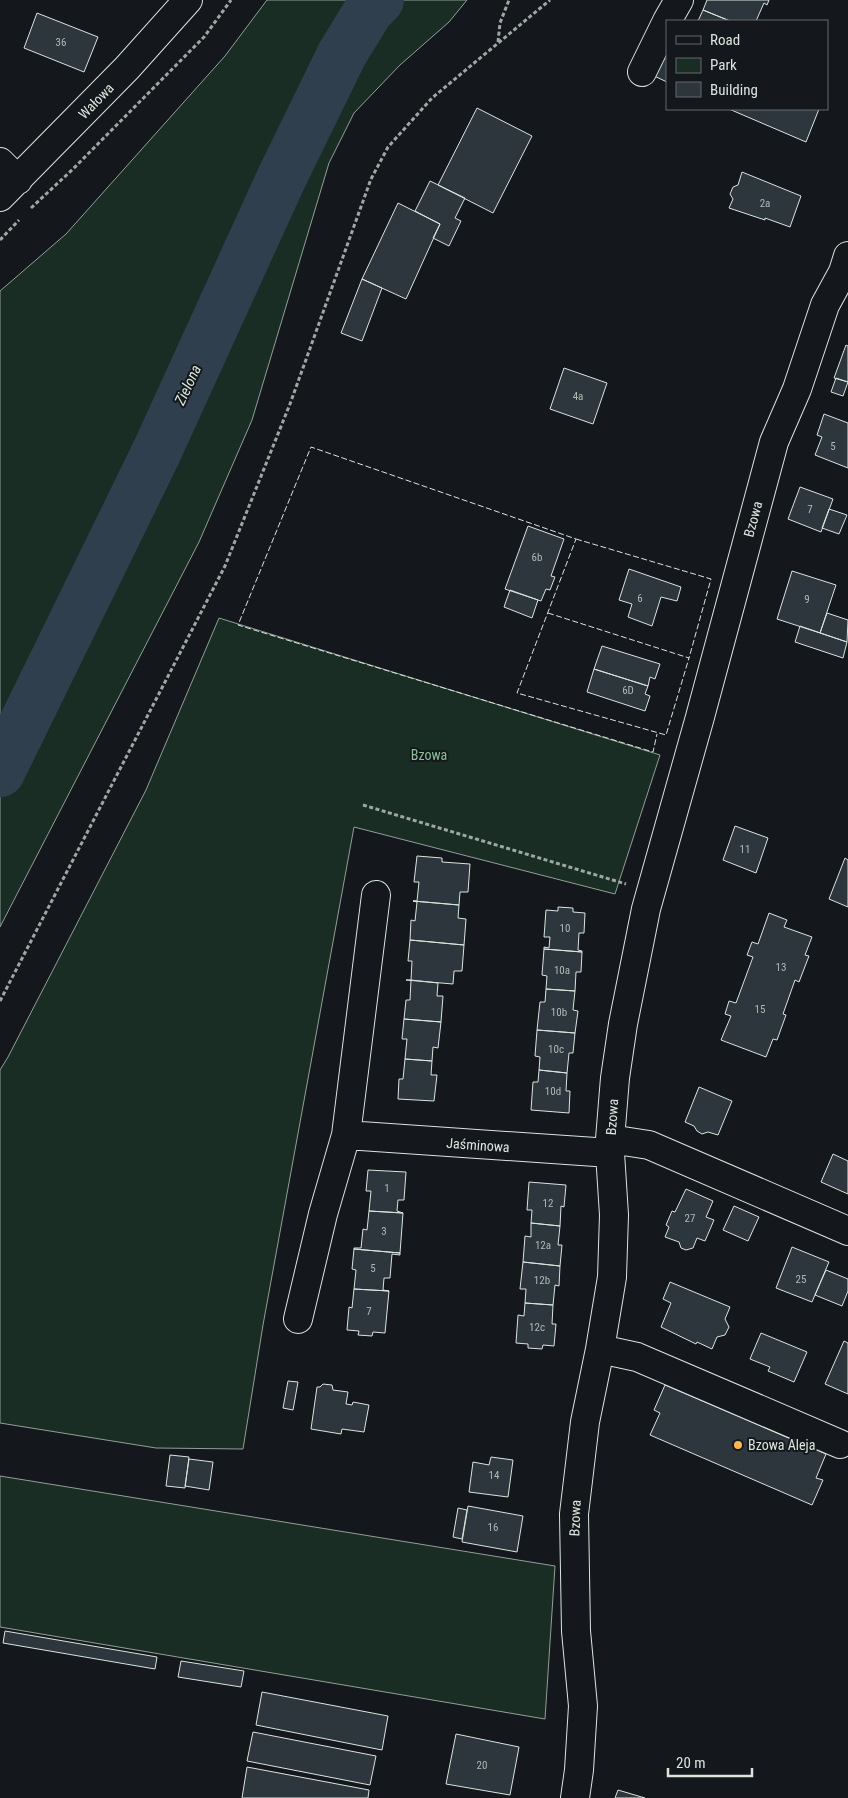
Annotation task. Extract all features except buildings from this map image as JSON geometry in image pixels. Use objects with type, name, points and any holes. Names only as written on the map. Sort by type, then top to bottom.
[{"type":"street","name":"Wałowa","points":[[6,180],[128,68],[188,0]]},
{"type":"street","points":[[668,20],[679,0]]},
{"type":"street","points":[[642,72],[666,23]]},
{"type":"street","name":"Bzowa","points":[[575,1798],[579,1770],[583,1706],[576,1631],[574,1514],[585,1422],[612,1277],[614,1216],[610,1146],[615,1078],[623,1024],[651,892],[774,442],[797,389],[825,305],[848,256]]},
{"type":"street","points":[[298,1319],[323,1214],[346,1136],[376,895]]},
{"type":"street","name":"Jaśminowa","points":[[346,1136],[610,1146],[649,1145],[848,1231]]},
{"type":"street","points":[[600,1349],[637,1356],[840,1444]]},
{"type":"path","points":[[27,212],[74,169],[204,37],[231,0]]},
{"type":"path","points":[[498,42],[500,23],[509,0]]},
{"type":"path","points":[[0,1001],[225,566],[290,404],[370,179],[388,147],[432,98],[550,0]]},
{"type":"path","points":[[0,240],[21,218]]},
{"type":"path","points":[[363,805],[651,892]]},
{"type":"green space","points":[[267,0],[467,0],[449,22],[400,65],[354,113],[329,163],[252,420],[199,542],[0,927],[0,291],[66,234],[225,56]]},
{"type":"green space","points":[[219,618],[660,755],[615,894],[354,827],[263,1325],[243,1449],[156,1448],[0,1423],[0,1070],[146,790]]},
{"type":"green space","points":[[0,1476],[555,1566],[545,1719],[0,1627]]},
{"type":"waterway","name":"Zielona","points":[[0,772],[157,451],[281,179],[342,54],[369,10],[379,0]]},
{"type":"fence","points":[[548,613],[689,658],[666,735],[517,693],[576,539],[311,447],[238,625],[653,752],[657,734]]},
{"type":"fence","points":[[576,539],[711,579],[689,658]]},
{"type":"place","name":"Bzowa Aleja","points":[[738,1445]]}]
